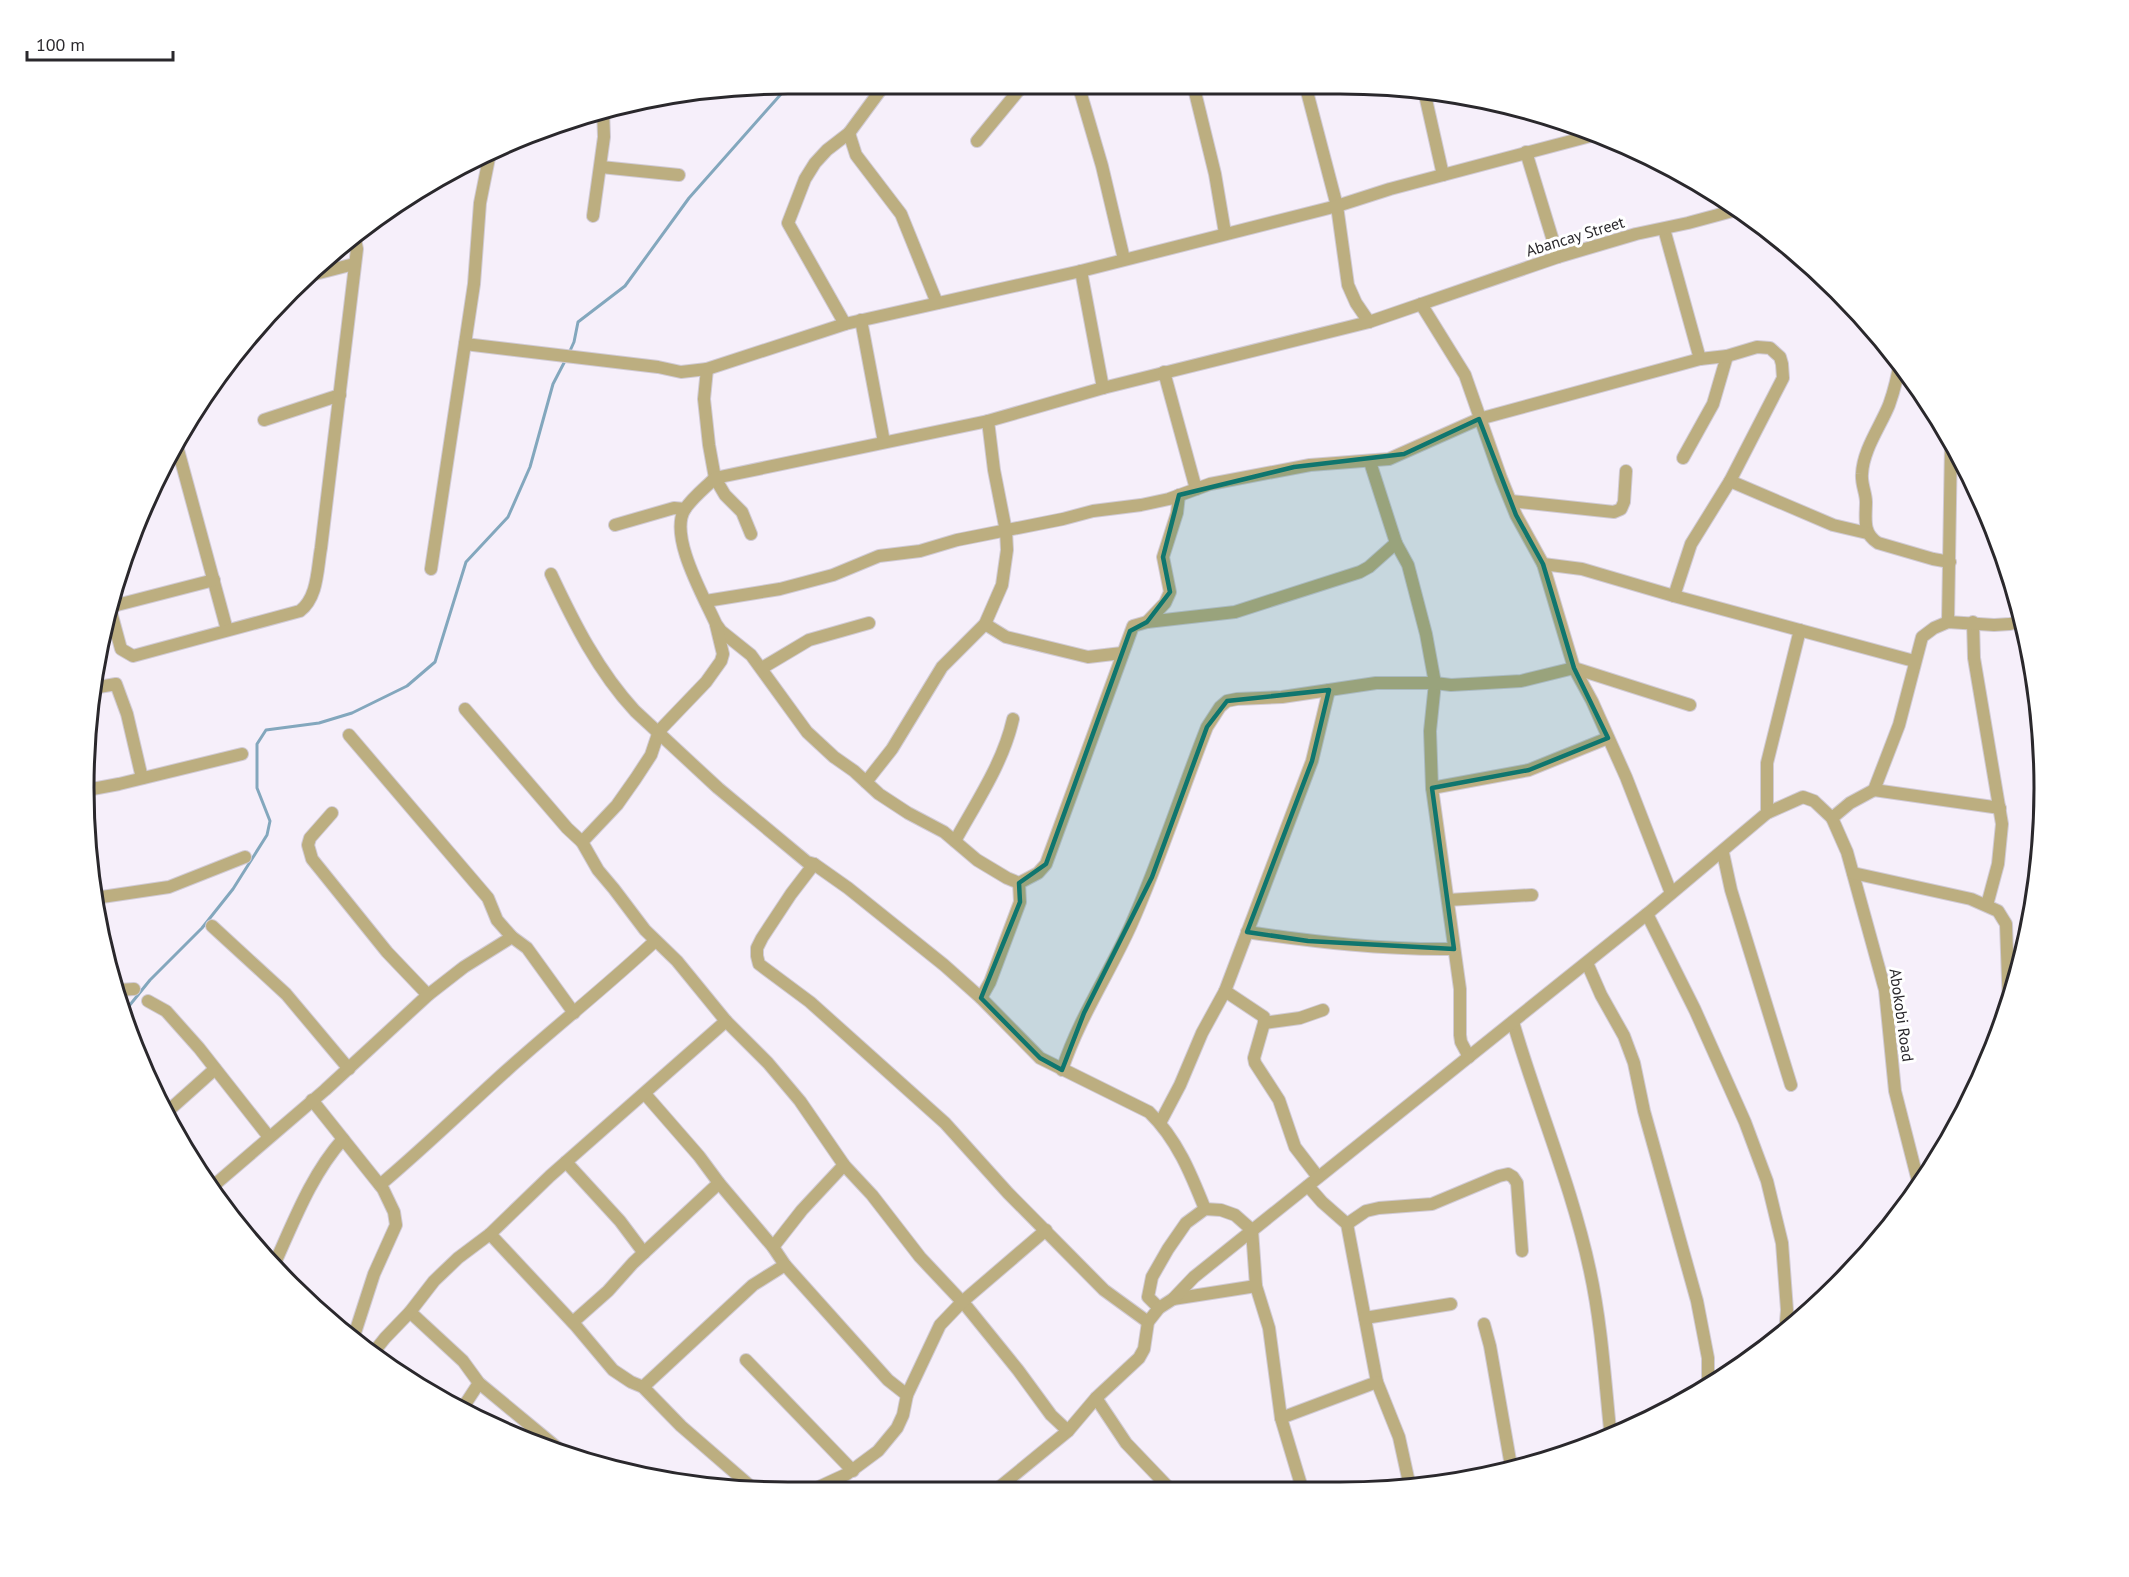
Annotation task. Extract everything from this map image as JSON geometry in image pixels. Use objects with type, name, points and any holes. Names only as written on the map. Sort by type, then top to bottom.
[{"type":"street","points":[[845,324],[788,223],[805,179],[815,163],[827,150],[849,133],[878,94]]},
{"type":"street","points":[[977,141],[1016,94]]},
{"type":"street","points":[[1081,94],[1102,166],[1124,259]]},
{"type":"street","points":[[1195,94],[1215,174],[1225,233]]},
{"type":"street","points":[[1308,94],[1337,206],[1348,285],[1352,296],[1369,322]]},
{"type":"street","points":[[1426,100],[1443,175]]},
{"type":"street","points":[[593,216],[601,167],[603,120]]},
{"type":"street","points":[[849,133],[856,155],[901,214],[937,303]]},
{"type":"street","points":[[465,344],[658,367],[681,372],[706,369],[845,324],[1081,271],[1337,206],[1582,138]]},
{"type":"street","points":[[1526,152],[1558,257]]},
{"type":"street","points":[[431,569],[474,284],[480,203],[488,163]]},
{"type":"street","points":[[601,167],[679,175]]},
{"type":"street","name":"Abancay Street","points":[[715,478],[988,421],[1164,372],[1369,322],[1558,257],[1728,212]]},
{"type":"street","points":[[1664,229],[1700,359]]},
{"type":"street","points":[[114,625],[121,649],[133,656],[300,611],[309,604],[321,548],[356,246]]},
{"type":"street","points":[[327,271],[354,264]]},
{"type":"street","points":[[1081,271],[1103,388]]},
{"type":"street","points":[[1422,304],[1465,375],[1510,501],[1543,564],[1574,668],[1592,701],[1634,795],[1671,893]]},
{"type":"street","points":[[861,320],[884,442]]},
{"type":"street","points":[[706,601],[780,590],[833,575],[879,556],[920,551],[957,540],[1093,511],[1141,505],[1210,484],[1294,467],[1389,459],[1479,419],[1700,359],[1727,356],[1757,347],[1770,348],[1780,357],[1783,373],[1781,384],[1730,481],[1691,544],[1674,596]]},
{"type":"street","points":[[1683,458],[1713,404],[1727,356]]},
{"type":"street","points":[[706,369],[704,399],[715,478],[725,495],[742,512],[751,534]]},
{"type":"street","points":[[1164,372],[1197,489]]},
{"type":"street","points":[[1869,536],[1865,525],[1866,499],[1862,476],[1863,467],[1866,454],[1889,404],[1897,374]]},
{"type":"street","points":[[264,420],[340,395]]},
{"type":"street","points":[[866,782],[892,748],[942,668],[986,624],[1002,585],[1007,550],[1006,531],[993,470],[988,421]]},
{"type":"street","points":[[180,455],[227,630]]},
{"type":"street","points":[[1948,622],[1951,459]]},
{"type":"street","points":[[1370,462],[1396,543],[1408,565],[1426,634],[1435,683],[1430,731],[1432,788],[1460,989],[1460,1035],[1469,1057]]},
{"type":"street","points":[[1510,501],[1614,512],[1621,509],[1624,502],[1626,471]]},
{"type":"street","points":[[582,842],[617,805],[636,778],[651,755],[659,731],[706,682],[721,661],[723,654],[716,624],[682,544],[680,521],[685,508],[715,478]]},
{"type":"street","points":[[1730,481],[1833,525],[1869,536],[1878,543],[1933,560],[1950,562]]},
{"type":"street","points":[[1147,622],[1165,603],[1170,592],[1163,557],[1174,523],[1179,495]]},
{"type":"street","points":[[615,525],[674,508],[685,508]]},
{"type":"street","points":[[716,624],[762,668],[807,732],[889,800],[944,831],[978,860],[1006,878],[1019,883],[1038,873],[1046,864],[1133,626],[1147,622],[1209,616],[1262,604],[1360,572],[1396,543]]},
{"type":"street","points":[[1543,564],[1582,569],[1914,661]]},
{"type":"street","points":[[551,574],[573,620],[604,673],[635,711],[769,832],[807,862],[814,864],[848,888],[944,965],[981,998],[1040,1058],[1142,1108],[1160,1123],[1186,1165],[1205,1209]]},
{"type":"street","points":[[119,604],[214,580]]},
{"type":"street","points":[[1874,790],[1899,725],[1922,637],[1948,622],[1994,625],[2014,622]]},
{"type":"street","points":[[1973,622],[1974,658],[2002,824],[2001,849],[1987,904]]},
{"type":"street","points":[[762,668],[809,640],[869,623]]},
{"type":"street","points":[[986,624],[1006,637],[1088,657],[1122,653]]},
{"type":"street","points":[[1767,813],[1767,763],[1800,630]]},
{"type":"street","points":[[1062,1070],[1084,1013],[1123,942],[1152,877],[1175,808],[1207,727],[1214,714],[1227,701],[1282,697],[1376,683],[1451,685],[1521,681],[1574,668],[1690,705]]},
{"type":"street","points":[[102,686],[116,684],[127,714],[142,778]]},
{"type":"street","points":[[1160,1123],[1225,991],[1312,761],[1329,690]]},
{"type":"street","points":[[465,709],[567,828],[582,842],[598,870],[655,941],[677,961],[726,1021],[761,1056],[800,1101],[844,1165],[872,1195],[920,1257],[962,1302],[1018,1370],[1051,1415],[1068,1431]]},
{"type":"street","points":[[955,841],[1000,758],[1008,741],[1013,719]]},
{"type":"street","points":[[349,735],[488,898],[497,920],[512,937],[527,948],[574,1013]]},
{"type":"street","points":[[1432,788],[1529,770],[1608,738]]},
{"type":"street","points":[[94,788],[242,754]]},
{"type":"street","points":[[1006,1482],[1068,1431],[1096,1398],[1139,1358],[1148,1322],[1194,1277],[1723,853],[1767,813],[1803,797],[1814,801],[1832,818],[1850,803],[1874,790],[2000,808]]},
{"type":"street","points":[[332,813],[310,838],[308,844],[312,859],[387,952],[428,995]]},
{"type":"street","name":"Abokobi Road","points":[[1832,818],[1847,852],[1885,990],[1895,1091],[1917,1176]]},
{"type":"street","points":[[1723,853],[1731,890],[1791,1085]]},
{"type":"street","points":[[103,897],[170,887],[245,857]]},
{"type":"street","points":[[814,864],[762,938],[757,948],[759,964],[810,1002],[945,1123],[1008,1193],[1104,1290],[1148,1322]]},
{"type":"street","points":[[1853,873],[1987,904],[1998,911],[2006,924],[2008,978]]},
{"type":"street","points":[[981,998],[1015,918],[1020,902],[1019,883]]},
{"type":"street","points":[[1448,900],[1532,895]]},
{"type":"street","points":[[1647,914],[1695,1010],[1745,1122],[1767,1181],[1782,1243],[1786,1320]]},
{"type":"street","points":[[212,926],[286,994],[348,1069]]},
{"type":"street","points":[[1247,932],[1308,941],[1392,949],[1454,949]]},
{"type":"street","points":[[217,1182],[348,1069],[428,995],[464,967],[512,937]]},
{"type":"street","points":[[380,1185],[615,979],[655,941]]},
{"type":"street","points":[[1587,963],[1601,995],[1624,1036],[1634,1063],[1644,1111],[1697,1301],[1708,1358],[1708,1377]]},
{"type":"street","points":[[124,990],[134,989]]},
{"type":"street","points":[[1225,991],[1264,1017],[1255,1063],[1279,1100],[1295,1147],[1318,1177]]},
{"type":"street","points":[[148,1001],[166,1011],[269,1137]]},
{"type":"street","points":[[1264,1023],[1300,1018],[1323,1010]]},
{"type":"street","points":[[377,1347],[410,1312],[434,1281],[458,1258],[490,1234],[566,1162],[726,1021]]},
{"type":"street","points":[[1513,1022],[1526,1068],[1572,1200],[1590,1269],[1599,1318],[1610,1428]]},
{"type":"street","points":[[172,1107],[215,1069]]},
{"type":"street","points":[[645,1094],[680,1133],[784,1265],[888,1380],[907,1395]]},
{"type":"street","points":[[312,1100],[380,1185],[394,1212],[396,1225],[374,1274],[357,1331]]},
{"type":"street","points":[[278,1257],[314,1179],[343,1139]]},
{"type":"street","points":[[566,1162],[620,1221],[644,1253]]},
{"type":"street","points":[[772,1247],[802,1210],[844,1165]]},
{"type":"street","points":[[1347,1224],[1366,1211],[1432,1204],[1508,1174],[1514,1176],[1517,1184],[1522,1251]]},
{"type":"street","points":[[573,1322],[719,1183]]},
{"type":"street","points":[[1308,1186],[1347,1224],[1377,1382],[1399,1437],[1408,1479]]},
{"type":"street","points":[[1160,1308],[1148,1297],[1152,1277],[1186,1223],[1205,1209],[1221,1210],[1245,1221],[1252,1230],[1256,1286],[1269,1328],[1281,1418],[1300,1482]]},
{"type":"street","points":[[829,1482],[853,1471],[878,1451],[897,1428],[903,1415],[907,1395],[940,1325],[962,1302],[1046,1230]]},
{"type":"street","points":[[490,1234],[573,1322],[613,1370],[631,1382],[644,1387],[681,1426],[744,1481]]},
{"type":"street","points":[[644,1387],[753,1286],[784,1265]]},
{"type":"street","points":[[1173,1299],[1256,1286]]},
{"type":"street","points":[[1365,1318],[1451,1304]]},
{"type":"street","points":[[410,1312],[463,1361],[479,1383],[547,1439]]},
{"type":"street","points":[[1484,1324],[1510,1461]]},
{"type":"street","points":[[746,1360],[771,1389],[853,1471]]},
{"type":"street","points":[[1281,1418],[1377,1382]]},
{"type":"street","points":[[466,1403],[479,1383]]},
{"type":"street","points":[[1096,1398],[1126,1443],[1162,1482]]},
{"type":"highlighted area","points":[[1479,419],[1516,515],[1543,564],[1574,668],[1608,738],[1529,770],[1432,788],[1454,949],[1308,941],[1247,932],[1312,761],[1329,690],[1227,701],[1207,727],[1152,877],[1084,1013],[1062,1070],[1040,1058],[981,998],[1020,902],[1019,883],[1046,864],[1130,631],[1147,622],[1170,592],[1163,557],[1179,495],[1294,467],[1404,454]]},
{"type":"waterway","points":[[569,353],[578,322],[625,286],[689,198],[781,94]]},
{"type":"waterway","points":[[129,1006],[150,980],[202,928],[233,889],[267,835],[270,821],[257,788],[257,744],[266,730],[319,723],[352,713],[407,686],[435,662],[466,562],[508,517],[530,467],[553,384],[566,359]]}]
